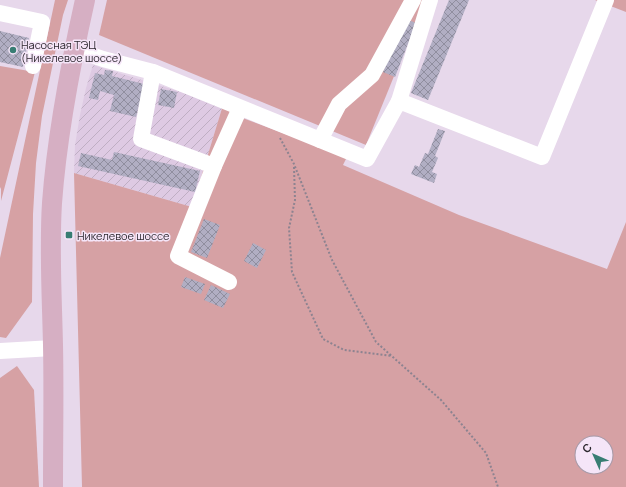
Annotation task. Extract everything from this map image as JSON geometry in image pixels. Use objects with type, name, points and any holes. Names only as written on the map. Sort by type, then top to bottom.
[{"type":"main road","points":[[53,487],[53,348],[51,275],[52,203],[57,152],[65,98],[85,0]]},
{"type":"lane","points":[[320,140],[339,104],[372,75],[413,0]]},
{"type":"lane","points":[[74,49],[103,59],[153,72],[367,159],[399,101],[430,0]]},
{"type":"lane","points":[[399,101],[542,157],[606,0]]},
{"type":"lane","points":[[0,13],[42,22],[33,66]]},
{"type":"lane","points":[[153,72],[141,139],[214,166]]},
{"type":"lane","points":[[229,282],[178,256],[214,166],[240,108]]},
{"type":"lane","points":[[0,351],[53,348]]},
{"type":"path","points":[[270,120],[294,164],[332,260],[376,342],[441,400],[486,453],[498,487]]},
{"type":"path","points":[[294,164],[295,200],[289,228],[292,272],[323,339],[344,350],[392,356]]},
{"type":"shaded area","points":[[55,0],[68,0],[63,15],[42,116],[36,163],[33,214],[32,302],[6,338],[0,337],[0,258]]},
{"type":"shaded area","points":[[107,0],[425,0],[366,145],[99,35]]},
{"type":"shaded area","points":[[595,0],[626,0],[626,12]]},
{"type":"shaded area","points":[[93,65],[223,105],[192,207],[74,173],[75,145],[80,115]]},
{"type":"shaded area","points":[[0,66],[35,72],[1,201],[0,187]]},
{"type":"shaded area","points":[[223,105],[240,117],[347,157],[343,165],[459,215],[607,269],[626,222],[626,487],[82,487],[74,173],[192,207]]},
{"type":"shaded area","points":[[17,366],[34,390],[39,487],[0,487],[0,378]]},
{"type":"building","points":[[449,0],[469,0],[428,100],[411,93]]},
{"type":"building","points":[[404,18],[416,23],[395,77],[383,72]]},
{"type":"building","name":"Насосная ТЭЦ (Никелевое шоссе)","points":[[0,31],[29,38],[23,67],[0,62]]},
{"type":"building","points":[[105,70],[113,71],[112,76],[144,84],[136,117],[110,111],[114,95],[100,91],[98,100],[89,98],[95,73],[104,75]]},
{"type":"building","points":[[161,89],[177,92],[174,108],[158,105]]},
{"type":"building","points":[[438,129],[445,131],[435,156],[438,158],[432,172],[437,174],[434,183],[411,174],[415,165],[419,167],[425,153],[428,154]]},
{"type":"building","points":[[114,152],[200,171],[195,192],[78,166],[81,153],[112,160]]},
{"type":"building","points":[[204,219],[220,225],[207,258],[191,252]]},
{"type":"building","points":[[253,243],[266,250],[257,268],[244,261]]},
{"type":"building","points":[[185,277],[205,284],[201,294],[181,287]]},
{"type":"building","points":[[211,285],[230,294],[223,308],[204,300]]},
{"type":"place","name":"Насосная ТЭЦ (Никелевое шоссе)","points":[[13,50]]},
{"type":"place","name":"Никелевое шоссе","points":[[69,235]]}]
